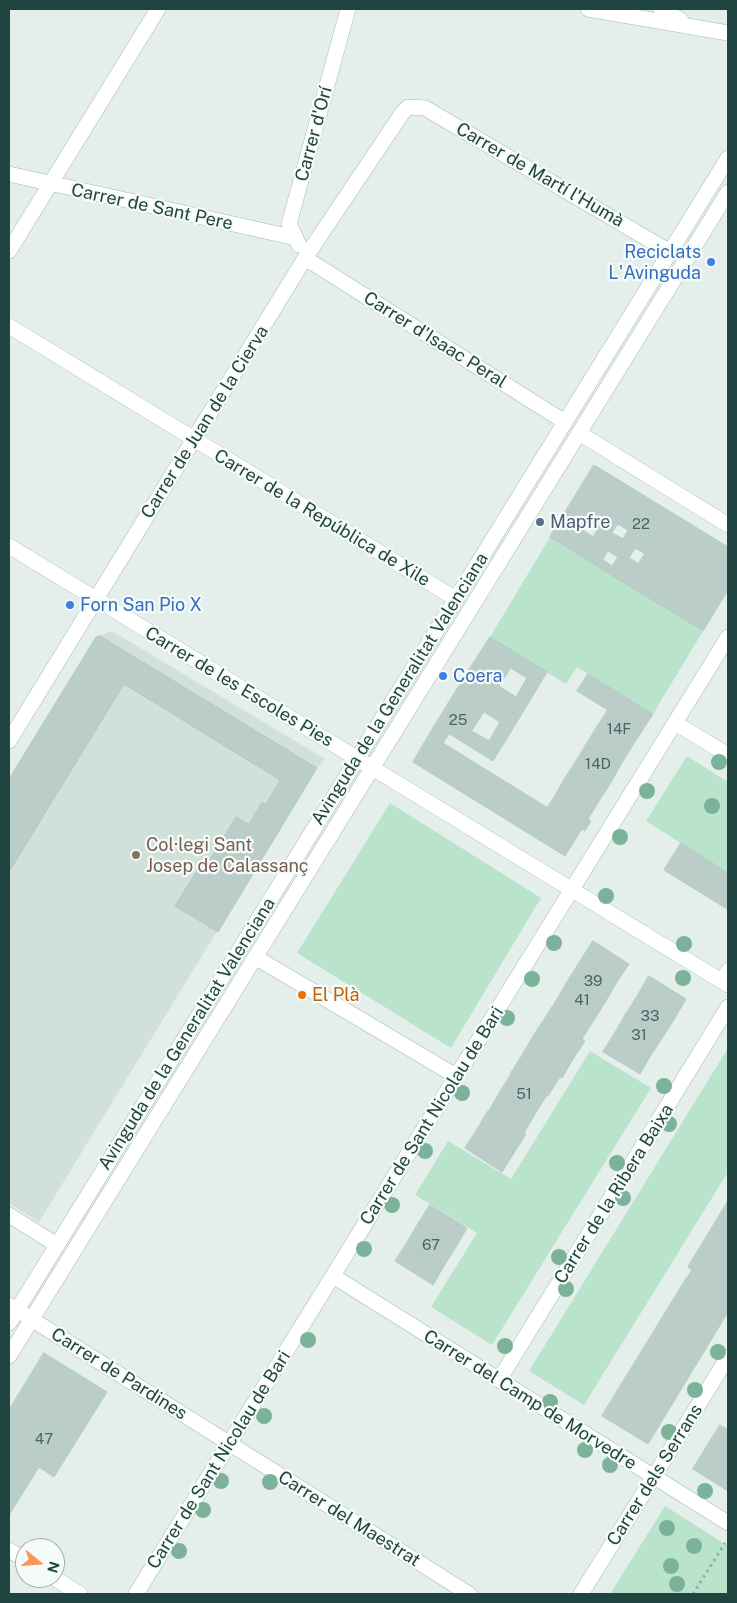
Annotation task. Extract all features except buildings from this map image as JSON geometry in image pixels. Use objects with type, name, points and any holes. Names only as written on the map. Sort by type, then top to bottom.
[{"type":"street","points":[[9,251],[158,9]]},
{"type":"street","name":"Carrer d'Orí","points":[[305,258],[289,224],[348,9]]},
{"type":"street","points":[[588,9],[728,33]]},
{"type":"street","points":[[661,9],[691,26]]},
{"type":"street","name":"Carrer de Martí l'Humà","points":[[408,107],[425,108],[670,252]]},
{"type":"street","name":"Carrer de Juan de la Cierva","points":[[9,741],[305,258],[408,107]]},
{"type":"street","name":"Avinguda de la Generalitat Valenciana","points":[[9,1323],[13,1308],[57,1245],[728,158]]},
{"type":"street","name":"Carrer de Sant Pere","points":[[9,174],[296,238]]},
{"type":"street","name":"Avinguda de la Generalitat Valenciana","points":[[9,1356],[728,192]]},
{"type":"street","name":"Carrer d'Isaac Peral","points":[[305,258],[565,422]]},
{"type":"street","name":"Carrer de la República de Xile","points":[[9,326],[456,599]]},
{"type":"street","points":[[579,433],[728,525]]},
{"type":"street","name":"Carrer de les Escoles Pies","points":[[9,546],[572,890],[726,979]]},
{"type":"street","name":"Carrer de Sant Nicolau de Bari","points":[[136,1594],[728,637]]},
{"type":"street","points":[[675,723],[728,755]]},
{"type":"street","points":[[255,958],[456,1076]]},
{"type":"street","name":"Carrer de la Ribera Baixa","points":[[499,1380],[728,1007]]},
{"type":"street","points":[[9,1215],[57,1245]]},
{"type":"street","name":"Carrer del Camp de Morvedre","points":[[333,1276],[728,1523]]},
{"type":"street","name":"Carrer de Pardines","points":[[13,1308],[229,1444]]},
{"type":"street","name":"Carrer dels Serrans","points":[[581,1594],[728,1357]]},
{"type":"street","name":"Carrer del Maestrat","points":[[229,1444],[469,1594]]},
{"type":"street","points":[[65,1585],[80,1594]]},
{"type":"path","points":[[693,1594],[728,1538]]},
{"type":"shaded area","name":"Col·legi Sant Josep de Calassanç","points":[[112,631],[325,759],[317,768],[39,1222],[9,1203],[9,779],[96,637]]},
{"type":"green space","points":[[550,537],[703,631],[653,714],[577,667],[566,684],[490,637]]},
{"type":"green space","points":[[687,756],[728,782],[728,873],[646,821]]},
{"type":"green space","points":[[390,803],[541,898],[451,1048],[297,953]]},
{"type":"green space","points":[[728,1048],[728,1172],[584,1405],[529,1371]]},
{"type":"green space","points":[[590,1051],[651,1088],[492,1345],[431,1307],[477,1233],[415,1195],[448,1141],[511,1179]]},
{"type":"green space","points":[[665,1506],[728,1546],[728,1594],[610,1594]]},
{"type":"place","name":"Reciclats L'Avinguda","points":[[711,262]]},
{"type":"place","name":"Mapfre","points":[[540,522]]},
{"type":"place","name":"Forn San Pio X","points":[[70,605]]},
{"type":"place","name":"Coera","points":[[443,676]]},
{"type":"place","name":"Col·legi Sant Josep de Calassanç","points":[[136,855]]},
{"type":"place","name":"El Plà","points":[[302,995]]}]
